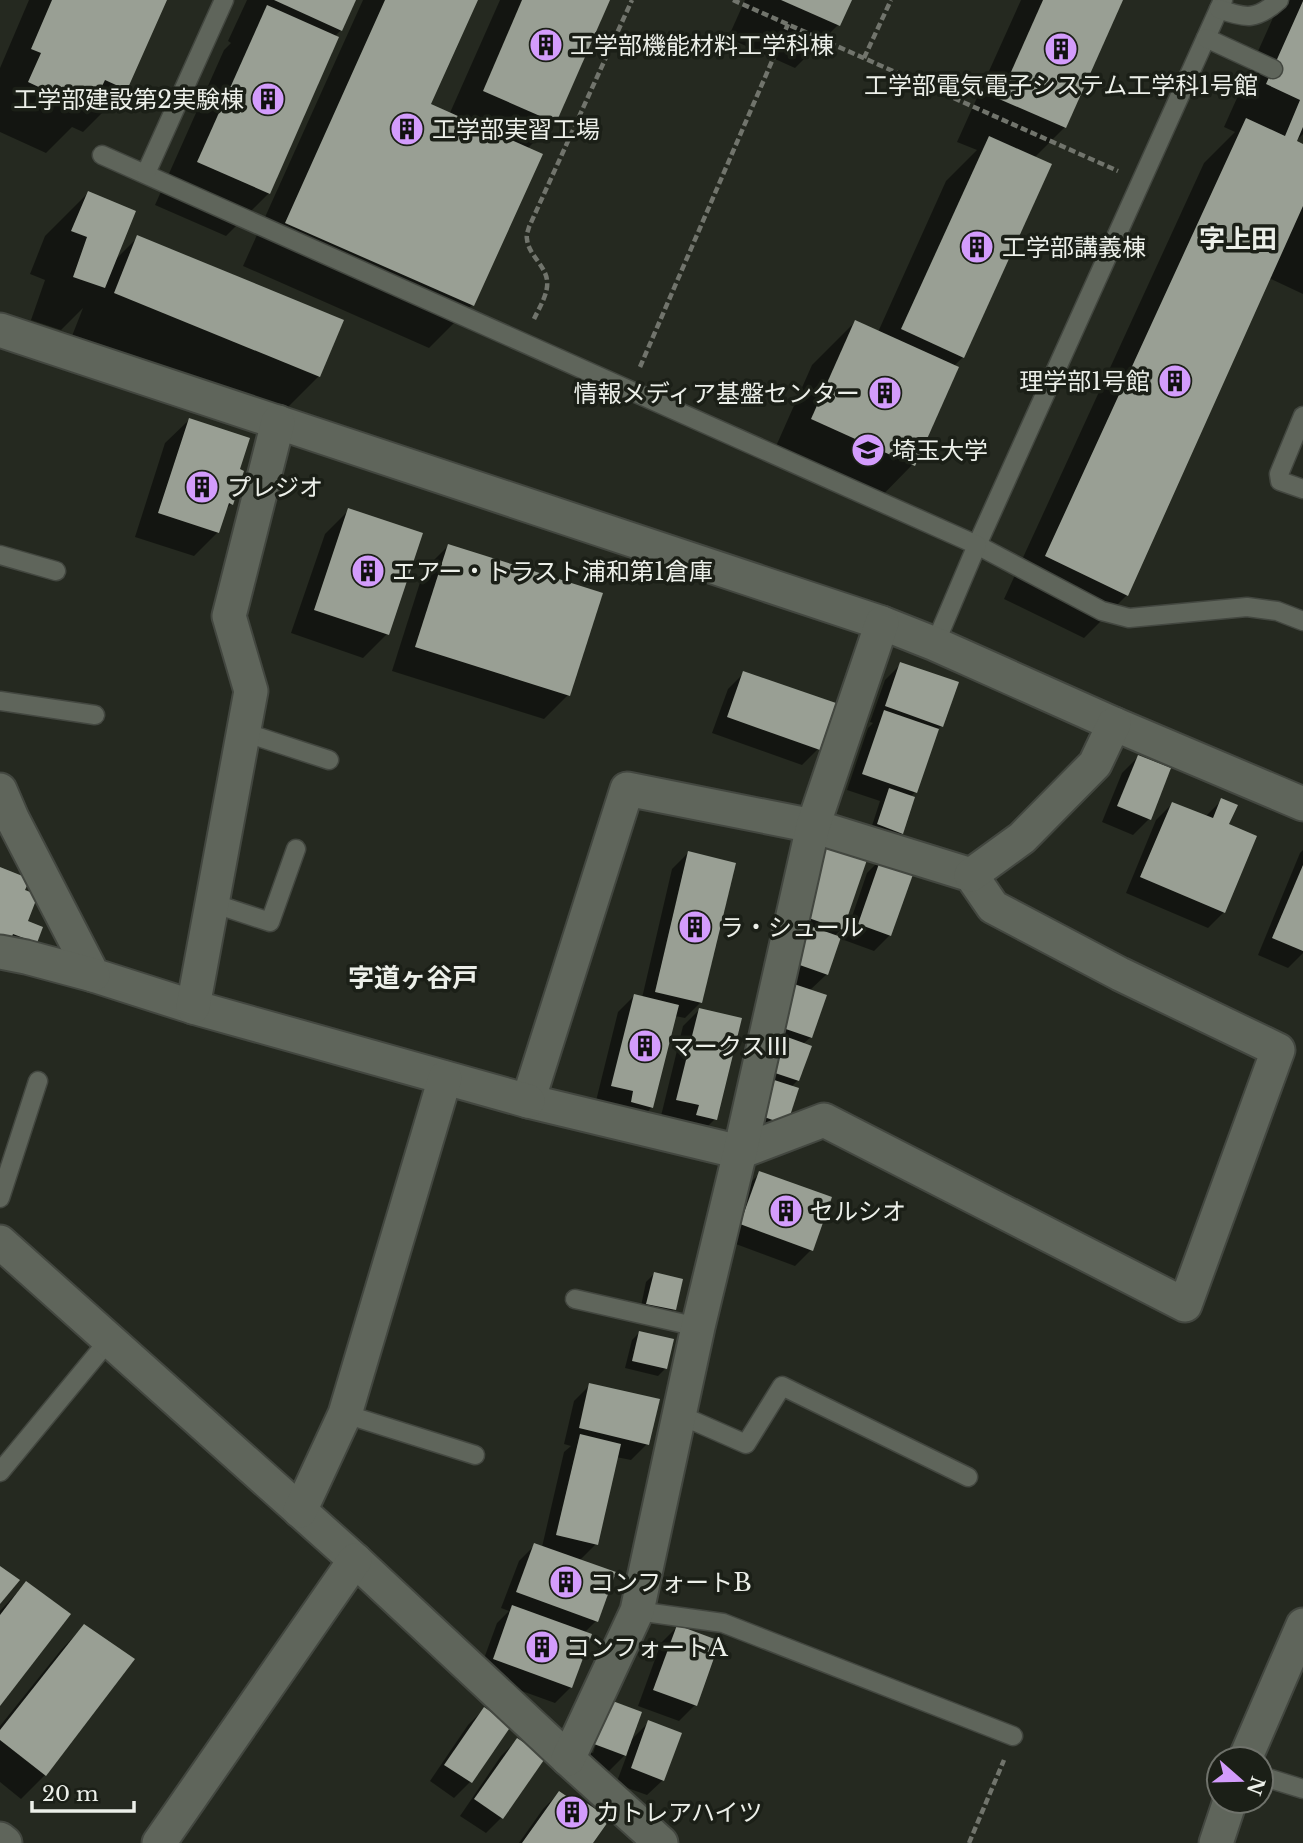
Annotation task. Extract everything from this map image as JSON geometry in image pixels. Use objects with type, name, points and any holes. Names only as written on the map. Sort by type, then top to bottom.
[{"type":"street","points":[[0,330],[882,623],[1303,804]]},
{"type":"street","points":[[193,1007],[251,691],[229,616],[278,422]]},
{"type":"street","points":[[568,1759],[637,1611],[698,1327],[813,826],[882,623]]},
{"type":"street","points":[[971,875],[1022,838],[1095,764],[1114,724]]},
{"type":"street","points":[[0,952],[93,975],[193,1007],[528,1101],[740,1152],[824,1120],[1185,1305],[1291,1056],[1120,974],[993,907],[971,875],[813,826],[627,789],[528,1101]]},
{"type":"street","points":[[4,817],[93,975]]},
{"type":"street","points":[[300,1511],[345,1414],[445,1078]]},
{"type":"street","points":[[0,1242],[355,1560],[661,1843]]},
{"type":"street","points":[[159,1843],[355,1560]]},
{"type":"street","points":[[1251,1745],[1300,1640]]},
{"type":"street","points":[[1216,1843],[1225,1815]]},
{"type":"street","points":[[0,1839],[5,1843]]},
{"type":"lane","points":[[146,173],[224,0]]},
{"type":"lane","points":[[935,644],[1221,4],[1237,16],[1259,15],[1279,0]]},
{"type":"lane","points":[[1206,38],[1273,69]]},
{"type":"lane","points":[[102,155],[977,545],[1102,611],[1129,618],[1247,607],[1277,611],[1303,621]]},
{"type":"lane","points":[[1303,416],[1279,474],[1280,481],[1303,489]]},
{"type":"lane","points":[[0,555],[56,572]]},
{"type":"lane","points":[[0,701],[95,715]]},
{"type":"lane","points":[[243,732],[329,760]]},
{"type":"lane","points":[[212,903],[270,922],[296,849]]},
{"type":"lane","points":[[0,1198],[38,1081]]},
{"type":"lane","points":[[575,1299],[698,1327]]},
{"type":"lane","points":[[0,1472],[109,1340]]},
{"type":"lane","points":[[680,1415],[746,1444],[782,1386],[968,1477]]},
{"type":"lane","points":[[345,1414],[475,1455]]},
{"type":"lane","points":[[637,1611],[723,1623],[1013,1736]]},
{"type":"lane","points":[[1275,1780],[1303,1789]]},
{"type":"path","points":[[524,342],[546,292],[547,281],[527,240],[529,227],[632,0]]},
{"type":"path","points":[[733,0],[1141,181]]},
{"type":"path","points":[[864,58],[891,0]]},
{"type":"path","points":[[631,390],[788,24]]},
{"type":"path","points":[[970,1843],[1013,1736]]},
{"type":"building","points":[[52,0],[167,0],[127,90],[105,80],[90,111],[28,82],[41,53],[31,49]]},
{"type":"building","points":[[274,0],[356,0],[342,31]]},
{"type":"building","name":"工学部実習工場","points":[[385,0],[478,0],[431,104],[543,154],[474,306],[285,223]]},
{"type":"building","name":"工学部機能材料工学科棟","points":[[522,0],[610,0],[556,123],[483,91]]},
{"type":"building","points":[[781,0],[852,0],[840,26]]},
{"type":"building","name":"工学部電気電子システム工学科1号館","points":[[1043,0],[1123,0],[1066,128],[999,99]]},
{"type":"building","name":"理学部1号館","points":[[1303,1],[1303,127],[1297,141],[1303,144],[1303,206],[1128,596],[1045,556],[1246,118],[1285,136],[1300,100],[1266,84]]},
{"type":"building","name":"工学部建設第2実験棟","points":[[267,5],[339,37],[270,194],[197,162]]},
{"type":"building","name":"工学部講義棟","points":[[989,136],[1052,164],[964,358],[901,329]]},
{"type":"building","points":[[88,191],[136,211],[105,288],[73,277],[87,237],[71,231]]},
{"type":"building","points":[[137,235],[344,320],[320,377],[114,293]]},
{"type":"building","name":"情報メディア基盤センター","points":[[855,320],[959,367],[915,466],[811,419]]},
{"type":"building","name":"プレジオ","points":[[189,418],[250,438],[240,469],[244,471],[233,505],[229,503],[219,533],[158,513]]},
{"type":"building","name":"エアー・トラスト浦和第1倉庫","points":[[348,508],[423,533],[389,635],[314,610]]},
{"type":"building","points":[[448,544],[603,593],[570,696],[415,647]]},
{"type":"building","points":[[900,662],[959,682],[943,727],[885,706]]},
{"type":"building","points":[[743,671],[836,703],[820,750],[727,717]]},
{"type":"building","points":[[884,710],[939,729],[917,793],[862,774]]},
{"type":"building","points":[[1138,755],[1171,768],[1151,820],[1117,806]]},
{"type":"building","points":[[889,788],[915,797],[903,834],[877,824]]},
{"type":"building","points":[[1221,798],[1238,805],[1229,824],[1257,836],[1225,913],[1140,877],[1172,802],[1213,818]]},
{"type":"building","points":[[826,839],[869,854],[843,930],[800,915]]},
{"type":"building","name":"ラ・シュール","points":[[688,851],[736,863],[702,1003],[655,992]]},
{"type":"building","points":[[882,855],[916,866],[891,936],[858,924]]},
{"type":"building","points":[[1303,865],[1303,951],[1272,938]]},
{"type":"building","points":[[0,867],[30,879],[25,890],[38,895],[28,921],[43,927],[37,943],[13,934],[11,939],[0,935]]},
{"type":"building","points":[[807,925],[841,937],[828,975],[794,963]]},
{"type":"building","points":[[791,983],[827,995],[812,1038],[777,1026]]},
{"type":"building","name":"マークスⅢ","points":[[634,994],[679,1005],[653,1108],[631,1102],[633,1091],[611,1086]]},
{"type":"building","points":[[699,1008],[742,1018],[717,1120],[696,1115],[699,1105],[676,1100]]},
{"type":"building","points":[[779,1034],[812,1046],[799,1081],[766,1070]]},
{"type":"building","points":[[768,1078],[799,1088],[787,1125],[756,1114]]},
{"type":"building","name":"セルシオ","points":[[759,1171],[832,1197],[813,1251],[740,1224]]},
{"type":"building","points":[[654,1272],[683,1279],[676,1310],[646,1304]]},
{"type":"building","points":[[639,1331],[674,1339],[667,1369],[632,1361]]},
{"type":"building","points":[[589,1383],[660,1399],[649,1445],[579,1428]]},
{"type":"building","points":[[580,1434],[621,1444],[598,1545],[556,1535]]},
{"type":"building","name":"コンフォートB","points":[[534,1543],[616,1572],[598,1622],[516,1592]]},
{"type":"building","points":[[0,1566],[20,1580],[0,1604]]},
{"type":"building","points":[[26,1581],[71,1614],[0,1706],[0,1615]]},
{"type":"building","name":"コンフォートA","points":[[512,1605],[592,1634],[572,1688],[493,1659]]},
{"type":"building","points":[[84,1624],[135,1659],[46,1776],[0,1740],[0,1730]]},
{"type":"building","points":[[677,1625],[720,1641],[697,1706],[653,1690]]},
{"type":"building","points":[[610,1700],[642,1712],[626,1756],[594,1744]]},
{"type":"building","points":[[484,1707],[511,1726],[472,1783],[444,1765]]},
{"type":"building","points":[[648,1720],[682,1733],[664,1781],[631,1768]]},
{"type":"building","points":[[517,1738],[546,1757],[503,1819],[474,1799]]},
{"type":"building","name":"カトレアハイツ","points":[[559,1791],[578,1804],[582,1800],[610,1819],[593,1843],[522,1843]]},
{"type":"place","name":"工学部機能材料工学科棟","points":[[546,45]]},
{"type":"place","name":"工学部電気電子システム工学科1号館","points":[[1061,49]]},
{"type":"place","name":"工学部建設第2実験棟","points":[[268,99]]},
{"type":"place","name":"工学部実習工場","points":[[407,129]]},
{"type":"place","name":"工学部講義棟","points":[[977,247]]},
{"type":"place","name":"理学部1号館","points":[[1175,381]]},
{"type":"place","name":"情報メディア基盤センター","points":[[885,393]]},
{"type":"place","name":"埼玉大学","points":[[868,450]]},
{"type":"place","name":"プレジオ","points":[[202,487]]},
{"type":"place","name":"エアー・トラスト浦和第1倉庫","points":[[368,571]]},
{"type":"place","name":"ラ・シュール","points":[[695,927]]},
{"type":"place","name":"マークスⅢ","points":[[645,1046]]},
{"type":"place","name":"セルシオ","points":[[786,1211]]},
{"type":"place","name":"コンフォートB","points":[[566,1582]]},
{"type":"place","name":"コンフォートA","points":[[542,1647]]},
{"type":"place","name":"カトレアハイツ","points":[[572,1812]]},
{"type":"district","name":"字上田","points":[[1238,239]]},
{"type":"district","name":"字道ヶ谷戸","points":[[413,978]]}]
